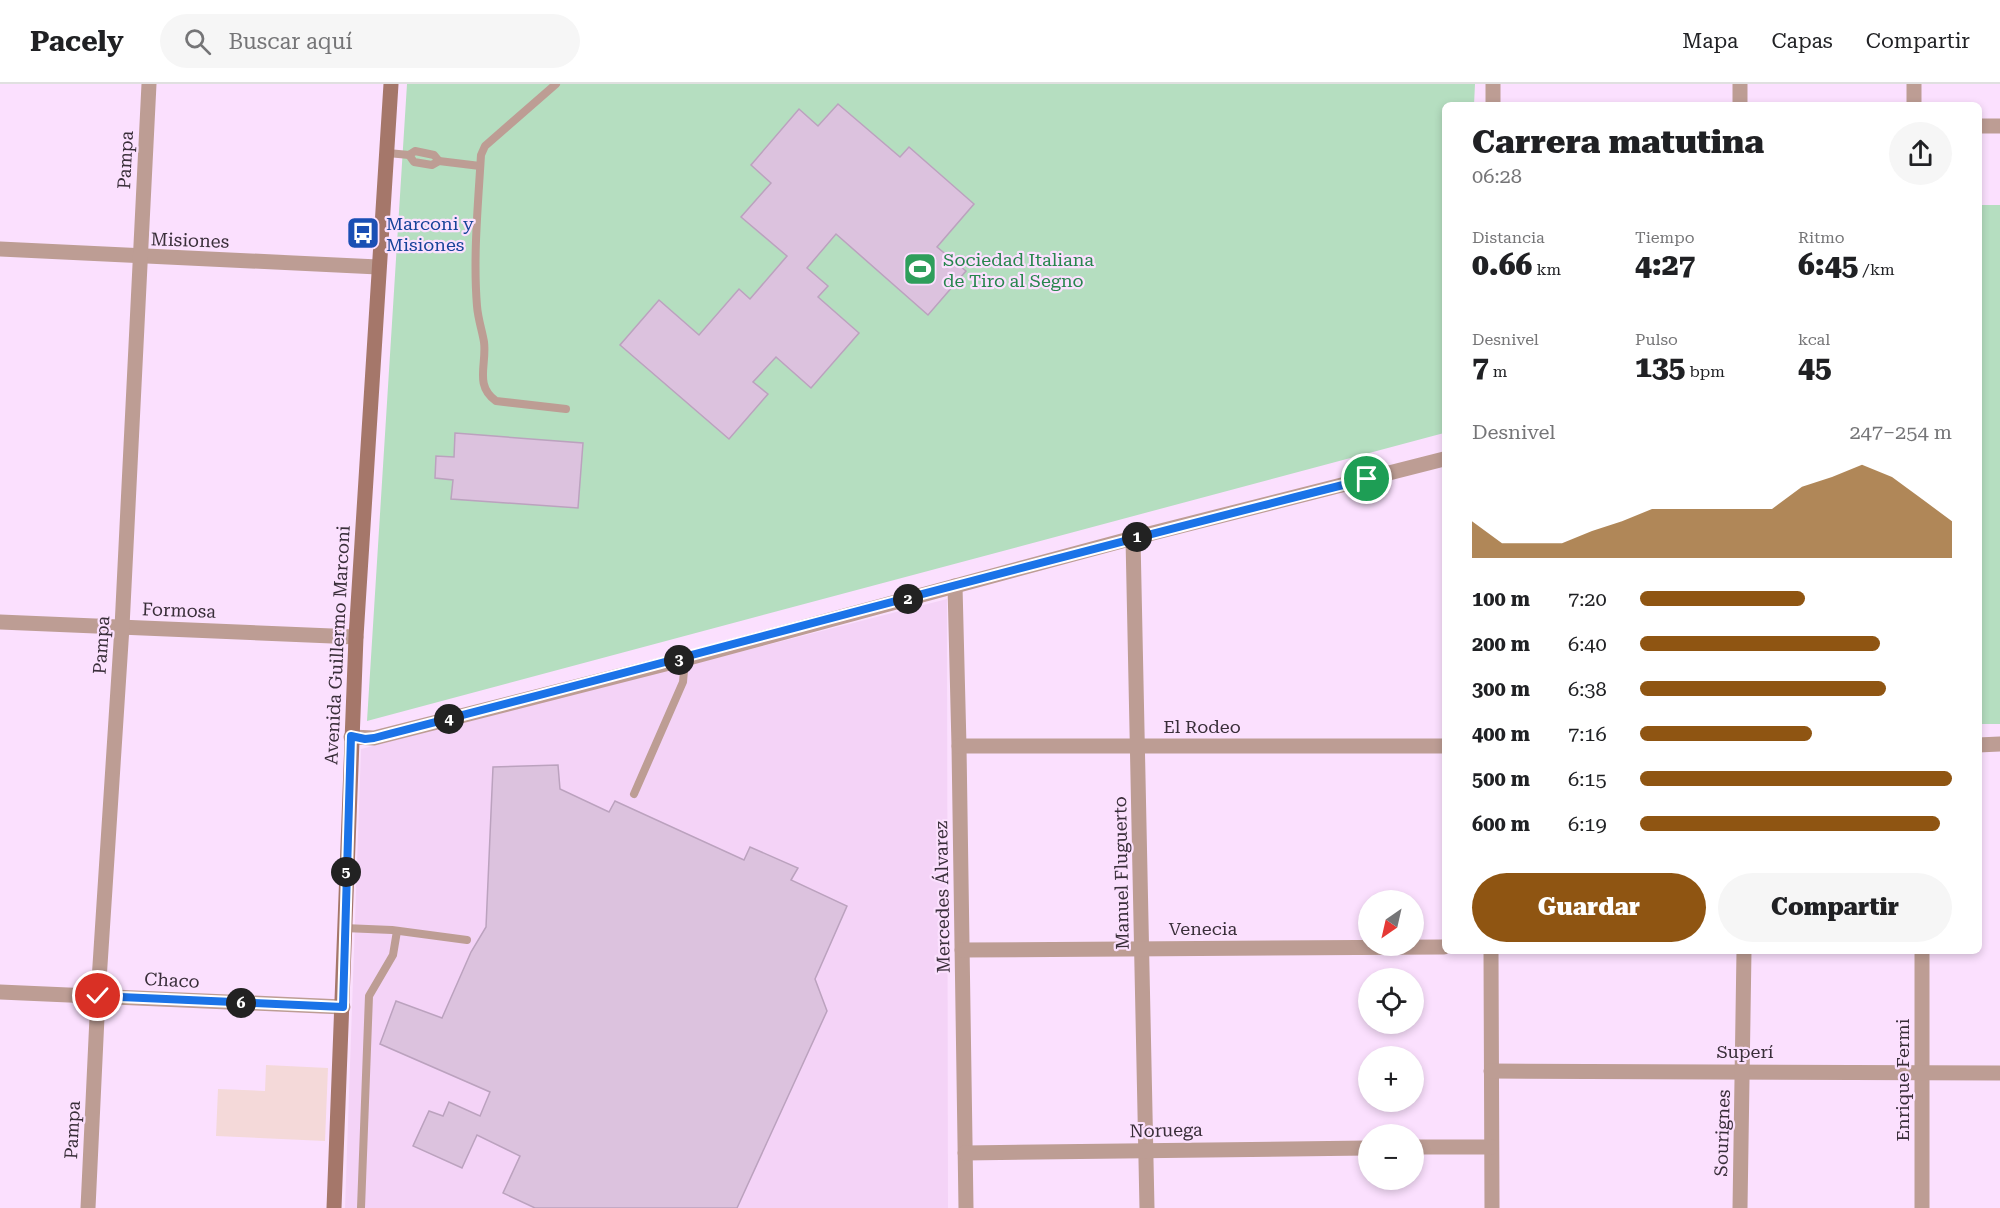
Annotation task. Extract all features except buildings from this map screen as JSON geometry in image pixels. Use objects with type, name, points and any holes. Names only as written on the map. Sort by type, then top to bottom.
[{"type":"main road","name":"Avenida Guillermo Marconi","points":[[334,1208],[356,637],[391,84]]},
{"type":"street","name":"Pampa","points":[[88,1208],[98,996],[122,627],[149,84]]},
{"type":"street","points":[[1493,102],[1494,84]]},
{"type":"street","points":[[1740,84],[1740,102]]},
{"type":"street","points":[[1914,84],[1914,102]]},
{"type":"street","points":[[1982,126],[2000,126]]},
{"type":"street","name":"Misiones","points":[[0,249],[378,267]]},
{"type":"street","points":[[351,736],[374,738],[685,659],[1133,538],[1442,460]]},
{"type":"street","name":"Manuel Fluguerto","points":[[1133,538],[1147,1208]]},
{"type":"street","name":"Mercedes Álvarez","points":[[954,586],[959,746],[966,1208]]},
{"type":"street","name":"Formosa","points":[[0,622],[356,637]]},
{"type":"street","points":[[1982,745],[2000,744]]},
{"type":"street","name":"El Rodeo","points":[[959,746],[1442,746]]},
{"type":"street","name":"Venecia","points":[[962,950],[1442,947]]},
{"type":"street","points":[[1491,954],[1492,1208]]},
{"type":"street","name":"Sourignes","points":[[1740,1208],[1744,1071],[1744,954]]},
{"type":"street","name":"Enrique Fermi","points":[[1922,954],[1922,1208]]},
{"type":"street","name":"Chaco","points":[[0,992],[343,1007]]},
{"type":"street","name":"Superí","points":[[1491,1071],[1921,1074],[2000,1072]]},
{"type":"street","points":[[1424,1148],[1491,1147]]},
{"type":"street","name":"Noruega","points":[[965,1153],[1358,1148]]},
{"type":"lane","points":[[556,84],[485,146],[480,155],[476,235],[477,308],[484,344],[483,384],[487,395],[496,402],[566,409]]},
{"type":"lane","points":[[388,153],[409,155],[414,162],[432,165],[439,161],[480,166]]},
{"type":"lane","points":[[634,794],[683,682],[685,659]]},
{"type":"lane","points":[[344,928],[397,931],[467,940]]},
{"type":"lane","points":[[361,1208],[369,996],[393,955],[397,931]]},
{"type":"shaded area","points":[[947,599],[948,1208],[345,1208],[361,749]]},
{"type":"shaded area","points":[[266,1065],[328,1068],[325,1141],[216,1136],[218,1089],[265,1091]]},
{"type":"green space","name":"Sociedad Italiana de Tiro al Segno","points":[[407,84],[1475,84],[1474,102],[1442,102],[1442,434],[367,721]]},
{"type":"green space","points":[[1982,205],[2000,205],[2000,724],[1982,724]]},
{"type":"place","name":"Marconi y Misiones","points":[[363,233]]},
{"type":"place","name":"Sociedad Italiana de Tiro al Segno","points":[[920,269]]},
{"type":"route","points":[[98,996],[343,1007],[351,736],[374,738],[685,659],[1133,538],[1367,479]]}]
